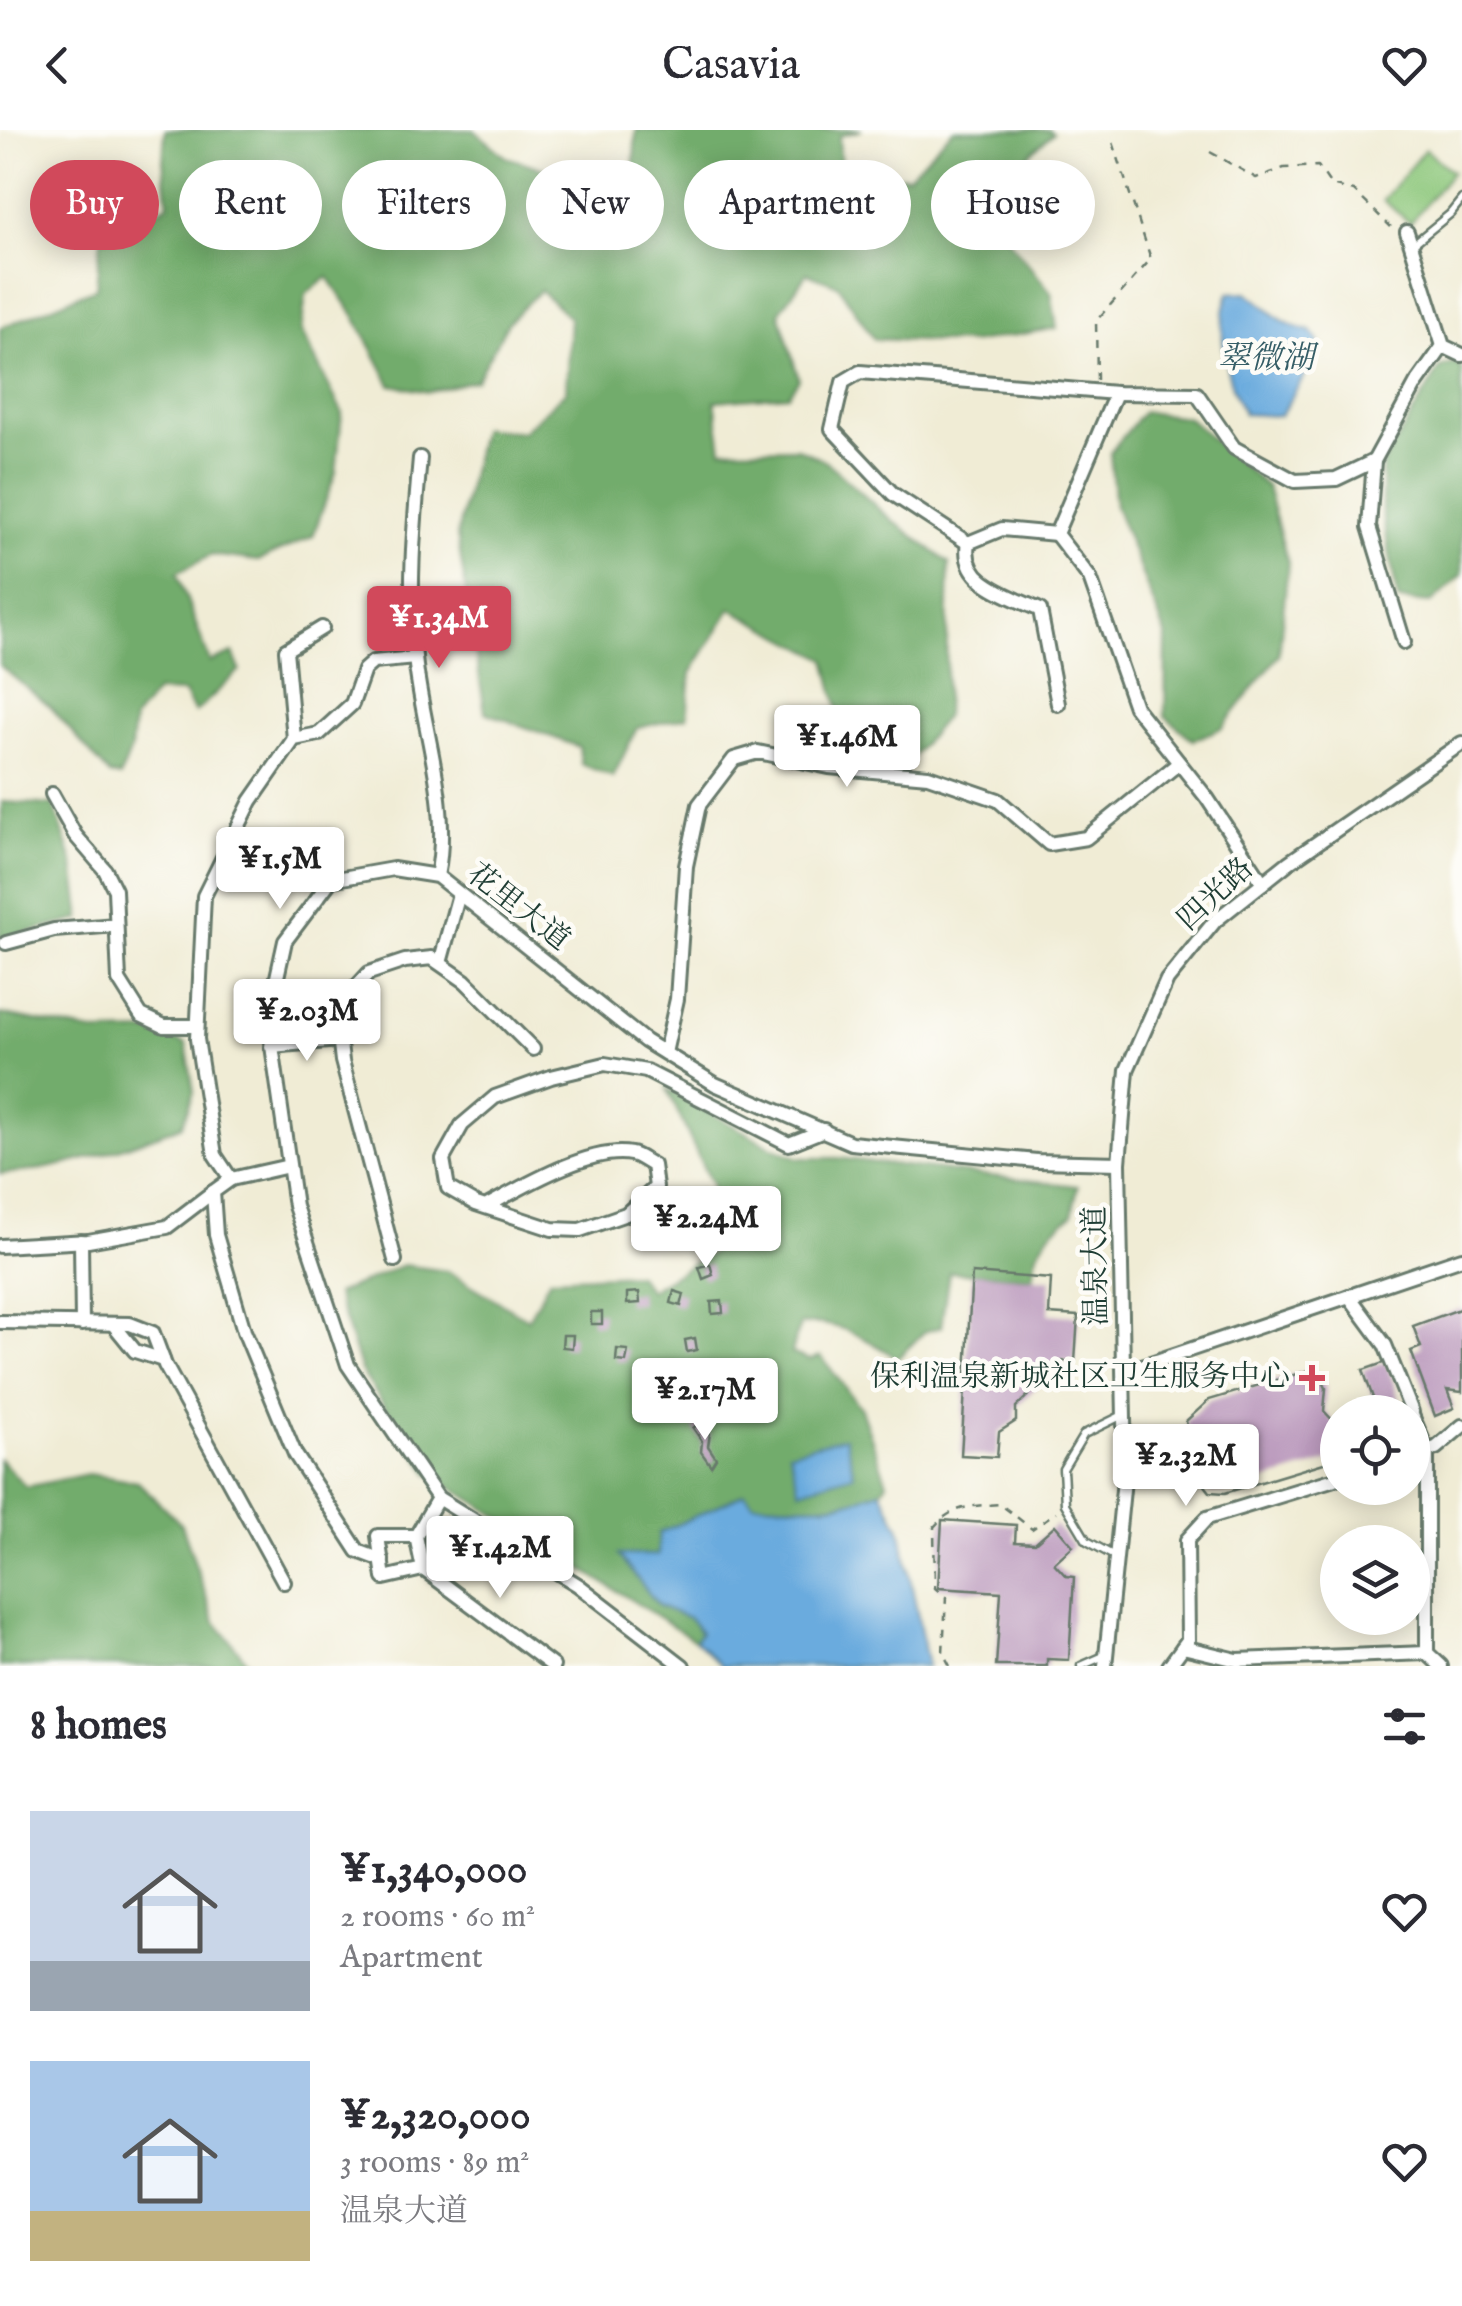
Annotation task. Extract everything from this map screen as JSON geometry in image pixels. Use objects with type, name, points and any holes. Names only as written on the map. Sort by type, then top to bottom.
[{"type":"street","points":[[1409,239],[1443,346],[1462,355]]},
{"type":"street","points":[[1404,642],[1370,527],[1374,460],[1416,384],[1443,346]]},
{"type":"street","points":[[968,543],[893,494],[832,429],[844,382],[860,372],[1116,394],[1197,394],[1234,448],[1295,481],[1336,479],[1374,460]]},
{"type":"street","points":[[1056,534],[1116,394]]},
{"type":"street","points":[[420,458],[411,559],[415,658],[432,749],[442,848],[436,876]]},
{"type":"street","points":[[968,543],[1002,529],[1056,534],[1090,578],[1134,707],[1207,798],[1263,884]]},
{"type":"street","points":[[968,543],[966,556],[978,580],[1040,610],[1058,704]]},
{"type":"street","points":[[231,1179],[215,1155],[198,1026],[204,896],[251,801],[294,739],[286,650],[322,628]]},
{"type":"street","points":[[294,739],[319,734],[352,704],[364,670],[373,662],[415,658]]},
{"type":"street","name":"四光路","points":[[1119,1163],[1127,1070],[1168,980],[1215,921],[1462,743]]},
{"type":"street","points":[[665,1053],[677,999],[686,866],[699,805],[734,759],[758,752],[829,768],[928,776],[998,800],[1049,844],[1086,838],[1179,763]]},
{"type":"street","points":[[52,794],[74,835],[104,870],[114,890],[119,980],[140,1016],[164,1026],[198,1026]]},
{"type":"street","name":"花里大道","points":[[683,1666],[578,1585],[438,1498],[348,1365],[295,1206],[268,1018],[285,941],[332,880],[392,869],[436,876],[665,1053],[715,1084],[851,1143],[1037,1161],[1119,1163]]},
{"type":"street","points":[[440,964],[459,894]]},
{"type":"street","points":[[6,943],[54,930],[116,925]]},
{"type":"street","points":[[395,1260],[342,1061],[338,1027],[350,995],[369,973],[432,958],[465,981],[533,1049]]},
{"type":"street","points":[[271,1046],[340,1040]]},
{"type":"street","points":[[487,1206],[548,1173],[595,1157],[631,1154],[653,1165],[656,1187],[626,1214],[580,1230],[552,1228],[487,1206],[448,1188],[444,1159],[462,1126],[495,1096],[606,1064],[646,1071],[789,1144],[824,1130]]},
{"type":"street","name":"温泉大道","points":[[1106,1660],[1124,1470],[1119,1163]]},
{"type":"street","points":[[0,1246],[81,1242],[167,1227],[231,1179],[289,1166]]},
{"type":"street","points":[[213,1192],[216,1236],[244,1331],[295,1454],[358,1551],[382,1560]]},
{"type":"street","points":[[81,1242],[82,1324]]},
{"type":"street","points":[[1124,1372],[1462,1258]]},
{"type":"street","points":[[1349,1296],[1385,1345],[1405,1395]]},
{"type":"street","points":[[0,1322],[130,1324],[153,1334],[163,1360],[284,1582]]},
{"type":"street","points":[[113,1324],[134,1350],[163,1360]]},
{"type":"street","points":[[1430,1450],[1462,1426]]},
{"type":"street","points":[[1169,1666],[1188,1640],[1187,1540],[1207,1518],[1320,1483]]},
{"type":"street","points":[[438,1498],[416,1536],[423,1569],[552,1666]]},
{"type":"street","points":[[1422,1505],[1427,1653]]},
{"type":"street","points":[[416,1536],[378,1536],[384,1578],[423,1569]]},
{"type":"street","points":[[1183,1647],[1236,1660],[1427,1653],[1441,1666]]},
{"type":"lane","points":[[1409,239],[1450,214],[1462,199]]},
{"type":"lane","points":[[1116,1556],[1087,1540],[1064,1504],[1063,1469],[1084,1434],[1124,1414]]},
{"type":"lane","points":[[1080,1666],[1106,1660]]},
{"type":"path","points":[[1098,392],[1096,321],[1152,259],[1112,139]]},
{"type":"path","points":[[1210,152],[1256,178],[1284,168],[1318,166],[1331,185],[1354,191],[1387,226],[1409,239]]},
{"type":"path","points":[[950,1666],[942,1654],[946,1597],[934,1588],[934,1527],[947,1512],[1000,1504],[1032,1529],[1064,1504]]},
{"type":"green space","points":[[165,130],[474,130],[506,157],[526,163],[526,250],[664,250],[664,160],[634,160],[636,130],[862,130],[839,136],[840,160],[684,160],[684,250],[911,250],[911,173],[953,130],[1049,130],[1053,133],[1023,160],[931,160],[931,250],[1017,250],[1051,292],[1057,328],[970,343],[874,339],[838,285],[807,273],[779,313],[799,379],[788,395],[715,401],[722,449],[797,448],[826,461],[882,512],[949,563],[945,717],[913,756],[850,758],[826,659],[731,609],[691,673],[687,717],[637,728],[613,777],[581,764],[579,747],[485,712],[457,535],[481,428],[522,432],[566,391],[570,318],[540,290],[509,321],[476,380],[428,392],[391,385],[354,315],[328,277],[306,294],[301,331],[342,412],[336,472],[313,536],[258,561],[212,555],[177,573],[210,662],[233,653],[240,670],[195,713],[184,693],[156,692],[134,719],[131,749],[120,777],[110,775],[49,706],[0,666],[0,328],[96,288],[100,250],[159,250],[159,210],[168,205],[163,161]]},
{"type":"green space","points":[[1425,149],[1452,172],[1410,223],[1383,200]]},
{"type":"green space","points":[[1454,363],[1462,368],[1462,575],[1431,603],[1398,600],[1382,512],[1382,465],[1440,368]]},
{"type":"green space","points":[[1143,412],[1187,417],[1267,487],[1288,563],[1279,655],[1222,728],[1193,740],[1165,716],[1166,635],[1115,506],[1110,453]]},
{"type":"green space","points":[[2,802],[54,805],[74,865],[81,919],[0,939]]},
{"type":"green space","points":[[0,1014],[98,1033],[151,1032],[186,1044],[194,1092],[182,1125],[93,1157],[0,1174]]},
{"type":"green space","points":[[667,1089],[799,1158],[838,1158],[1078,1186],[1072,1215],[1051,1232],[1037,1253],[1033,1277],[949,1272],[941,1327],[924,1332],[898,1358],[838,1327],[800,1325],[791,1353],[810,1360],[821,1356],[861,1409],[887,1482],[881,1491],[827,1505],[753,1503],[744,1493],[659,1533],[659,1555],[620,1556],[659,1606],[689,1618],[701,1632],[695,1640],[429,1473],[361,1371],[336,1294],[403,1265],[447,1271],[528,1319],[550,1278],[637,1274],[649,1290],[712,1252],[712,1186]]},
{"type":"green space","points":[[0,1459],[26,1487],[88,1474],[138,1482],[182,1525],[215,1622],[251,1666],[0,1666]]},
{"type":"water","name":"翠微湖","points":[[1247,292],[1282,320],[1311,331],[1319,342],[1305,375],[1280,416],[1244,414],[1232,387],[1224,355],[1225,307],[1229,293]]},
{"type":"water","points":[[845,1437],[854,1474],[800,1490],[789,1452]]},
{"type":"water","points":[[881,1491],[900,1528],[928,1666],[722,1666],[695,1640],[701,1632],[689,1618],[659,1606],[619,1555],[658,1555],[659,1533],[745,1493],[753,1503],[815,1506],[839,1504]]},
{"type":"building","points":[[710,1264],[713,1275],[703,1279],[699,1267]]},
{"type":"building","points":[[972,1273],[1051,1279],[1049,1314],[1078,1316],[1075,1362],[1063,1361],[1016,1407],[1016,1421],[999,1432],[997,1457],[961,1455]]},
{"type":"building","points":[[674,1291],[684,1294],[681,1306],[671,1303]]},
{"type":"building","points":[[639,1292],[640,1303],[627,1304],[627,1293]]},
{"type":"building","points":[[722,1301],[723,1313],[712,1314],[711,1302]]},
{"type":"building","points":[[1462,1308],[1462,1392],[1447,1390],[1454,1408],[1435,1416],[1411,1351],[1421,1347],[1413,1326]]},
{"type":"building","points":[[591,1312],[602,1312],[602,1324],[591,1324]]},
{"type":"building","points":[[563,1335],[573,1335],[572,1348],[562,1347]]},
{"type":"building","points":[[695,1338],[697,1350],[687,1352],[685,1340]]},
{"type":"building","points":[[617,1349],[628,1350],[626,1362],[616,1361]]},
{"type":"building","points":[[1386,1362],[1398,1395],[1372,1395],[1363,1370]]},
{"type":"building","points":[[1310,1370],[1321,1377],[1326,1388],[1325,1395],[1320,1395],[1320,1464],[1225,1493],[1210,1492],[1200,1479],[1186,1421],[1209,1400]]},
{"type":"building","points":[[678,1376],[679,1387],[656,1388],[655,1377]]},
{"type":"building","points":[[729,1384],[739,1384],[740,1396],[730,1397]]},
{"type":"building","points":[[701,1422],[710,1434],[708,1446],[716,1458],[711,1466],[701,1452],[702,1441],[693,1428]]},
{"type":"building","points":[[942,1520],[1016,1525],[1015,1542],[1035,1543],[1055,1525],[1073,1546],[1054,1563],[1066,1576],[1074,1577],[1069,1660],[1047,1659],[1047,1666],[996,1666],[1001,1592],[938,1588]]},
{"type":"place","name":"保利温泉新城社区卫生服务中心","points":[[1312,1378]]}]
